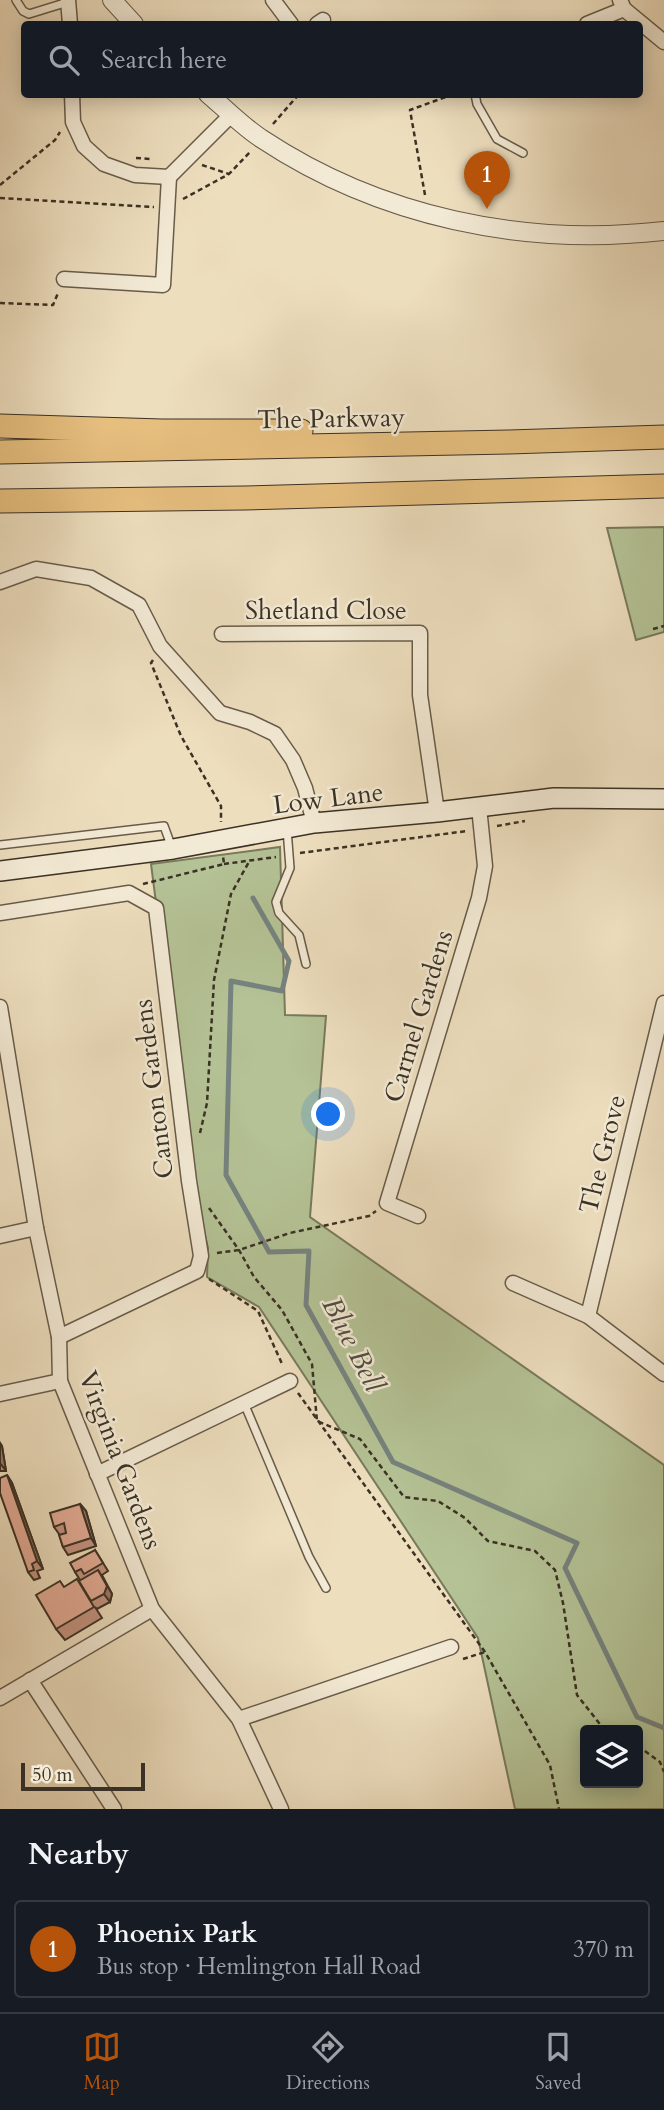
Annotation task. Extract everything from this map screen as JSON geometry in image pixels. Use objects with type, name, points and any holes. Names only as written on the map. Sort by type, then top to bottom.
[{"type":"highway","points":[[0,426],[162,431],[335,431],[509,442]]},
{"type":"highway","name":"The Parkway","points":[[0,452],[664,437]]},
{"type":"highway","points":[[0,501],[245,498],[664,486]]},
{"type":"main road","name":"Low Lane","points":[[0,871],[173,849],[314,823],[554,798],[664,799]]},
{"type":"street","points":[[112,0],[131,21]]},
{"type":"street","points":[[273,0],[289,21]]},
{"type":"street","points":[[68,1],[70,21]]},
{"type":"street","points":[[593,21],[622,5],[640,21]]},
{"type":"street","points":[[643,24],[664,42]]},
{"type":"street","points":[[213,98],[260,138],[333,180],[429,215],[481,228],[552,233],[617,236],[664,231]]},
{"type":"street","points":[[72,100],[73,122],[84,146],[104,164],[135,175],[169,177]]},
{"type":"street","points":[[64,279],[163,285],[169,177],[232,114]]},
{"type":"street","points":[[0,582],[36,569],[92,578],[139,605],[160,646],[219,713],[250,722],[275,734],[293,760],[314,823]]},
{"type":"street","name":"Shetland Close","points":[[222,634],[419,633],[420,695],[437,812]]},
{"type":"street","name":"Carmel Gardens","points":[[387,1203],[479,898],[485,866],[479,807]]},
{"type":"street","points":[[0,913],[129,893]]},
{"type":"street","name":"Canton Gardens","points":[[129,893],[156,908],[189,1181],[201,1256],[197,1271]]},
{"type":"street","name":"The Grove","points":[[589,1316],[664,1003]]},
{"type":"street","name":"Virginia Gardens","points":[[0,1007],[7,1085],[59,1337],[60,1381],[152,1609],[239,1719],[281,1809]]},
{"type":"street","points":[[387,1203],[418,1216]]},
{"type":"street","points":[[0,1236],[36,1228]]},
{"type":"street","points":[[59,1337],[197,1271]]},
{"type":"street","points":[[513,1283],[589,1316],[664,1374]]},
{"type":"street","points":[[0,1394],[60,1381]]},
{"type":"street","points":[[97,1474],[290,1381]]},
{"type":"street","points":[[0,1698],[152,1609]]},
{"type":"street","points":[[239,1719],[451,1647]]},
{"type":"street","points":[[30,1680],[114,1809]]},
{"type":"lane","points":[[16,0],[23,11],[29,14],[68,1]]},
{"type":"lane","points":[[476,98],[497,139],[523,153]]},
{"type":"lane","points":[[0,845],[164,826],[173,849]]},
{"type":"lane","points":[[286,828],[290,868],[276,902],[279,913],[299,935],[306,964]]},
{"type":"lane","points":[[243,1403],[309,1558],[326,1588]]},
{"type":"path","points":[[429,215],[410,110],[443,98]]},
{"type":"path","points":[[0,185],[55,140],[72,100]]},
{"type":"path","points":[[0,303],[53,305],[64,279]]},
{"type":"path","points":[[653,629],[664,626]]},
{"type":"path","points":[[160,646],[151,663],[181,736],[221,806],[224,864]]},
{"type":"path","points":[[129,893],[144,884],[224,864],[481,829],[534,819]]},
{"type":"path","points":[[198,1142],[207,1103],[214,980],[231,894],[250,860]]},
{"type":"path","points":[[189,1181],[239,1250],[254,1277],[282,1310],[312,1364],[317,1421]]},
{"type":"path","points":[[201,1256],[239,1250],[290,1233],[369,1216],[387,1203]]},
{"type":"path","points":[[197,1271],[258,1311],[290,1381],[485,1652],[550,1765],[559,1809]]},
{"type":"path","points":[[317,1421],[360,1439],[404,1497],[438,1501],[465,1518],[488,1541],[536,1551],[555,1570],[563,1603],[577,1695],[601,1725]]},
{"type":"path","points":[[451,1647],[461,1659],[485,1652]]},
{"type":"path","points":[[643,1750],[660,1762],[664,1772]]},
{"type":"green space","points":[[664,527],[664,632],[636,640],[607,528]]},
{"type":"green space","points":[[280,847],[285,1015],[326,1016],[310,1217],[664,1465],[664,1809],[515,1809],[478,1638],[259,1307],[207,1277],[208,1248],[192,1181],[151,864]]},
{"type":"building","points":[[7,1475],[37,1561],[32,1564],[34,1570],[28,1572],[0,1493],[0,1478]]},
{"type":"building","points":[[80,1504],[91,1538],[63,1547],[59,1535],[66,1533],[64,1523],[54,1527],[50,1513]]},
{"type":"building","points":[[95,1550],[103,1563],[84,1574],[81,1569],[75,1572],[70,1563]]},
{"type":"building","points":[[98,1570],[107,1586],[104,1594],[91,1601],[79,1581]]},
{"type":"building","points":[[77,1579],[94,1607],[56,1629],[36,1595],[60,1581],[64,1587]]},
{"type":"waterway","name":"Blue Bell","points":[[253,898],[289,961],[282,991],[231,981],[226,1175],[269,1252],[309,1251],[306,1305],[393,1462],[577,1543],[565,1568],[637,1717],[664,1728]]},
{"type":"place","name":"Phoenix Park","points":[[487,209]]}]
